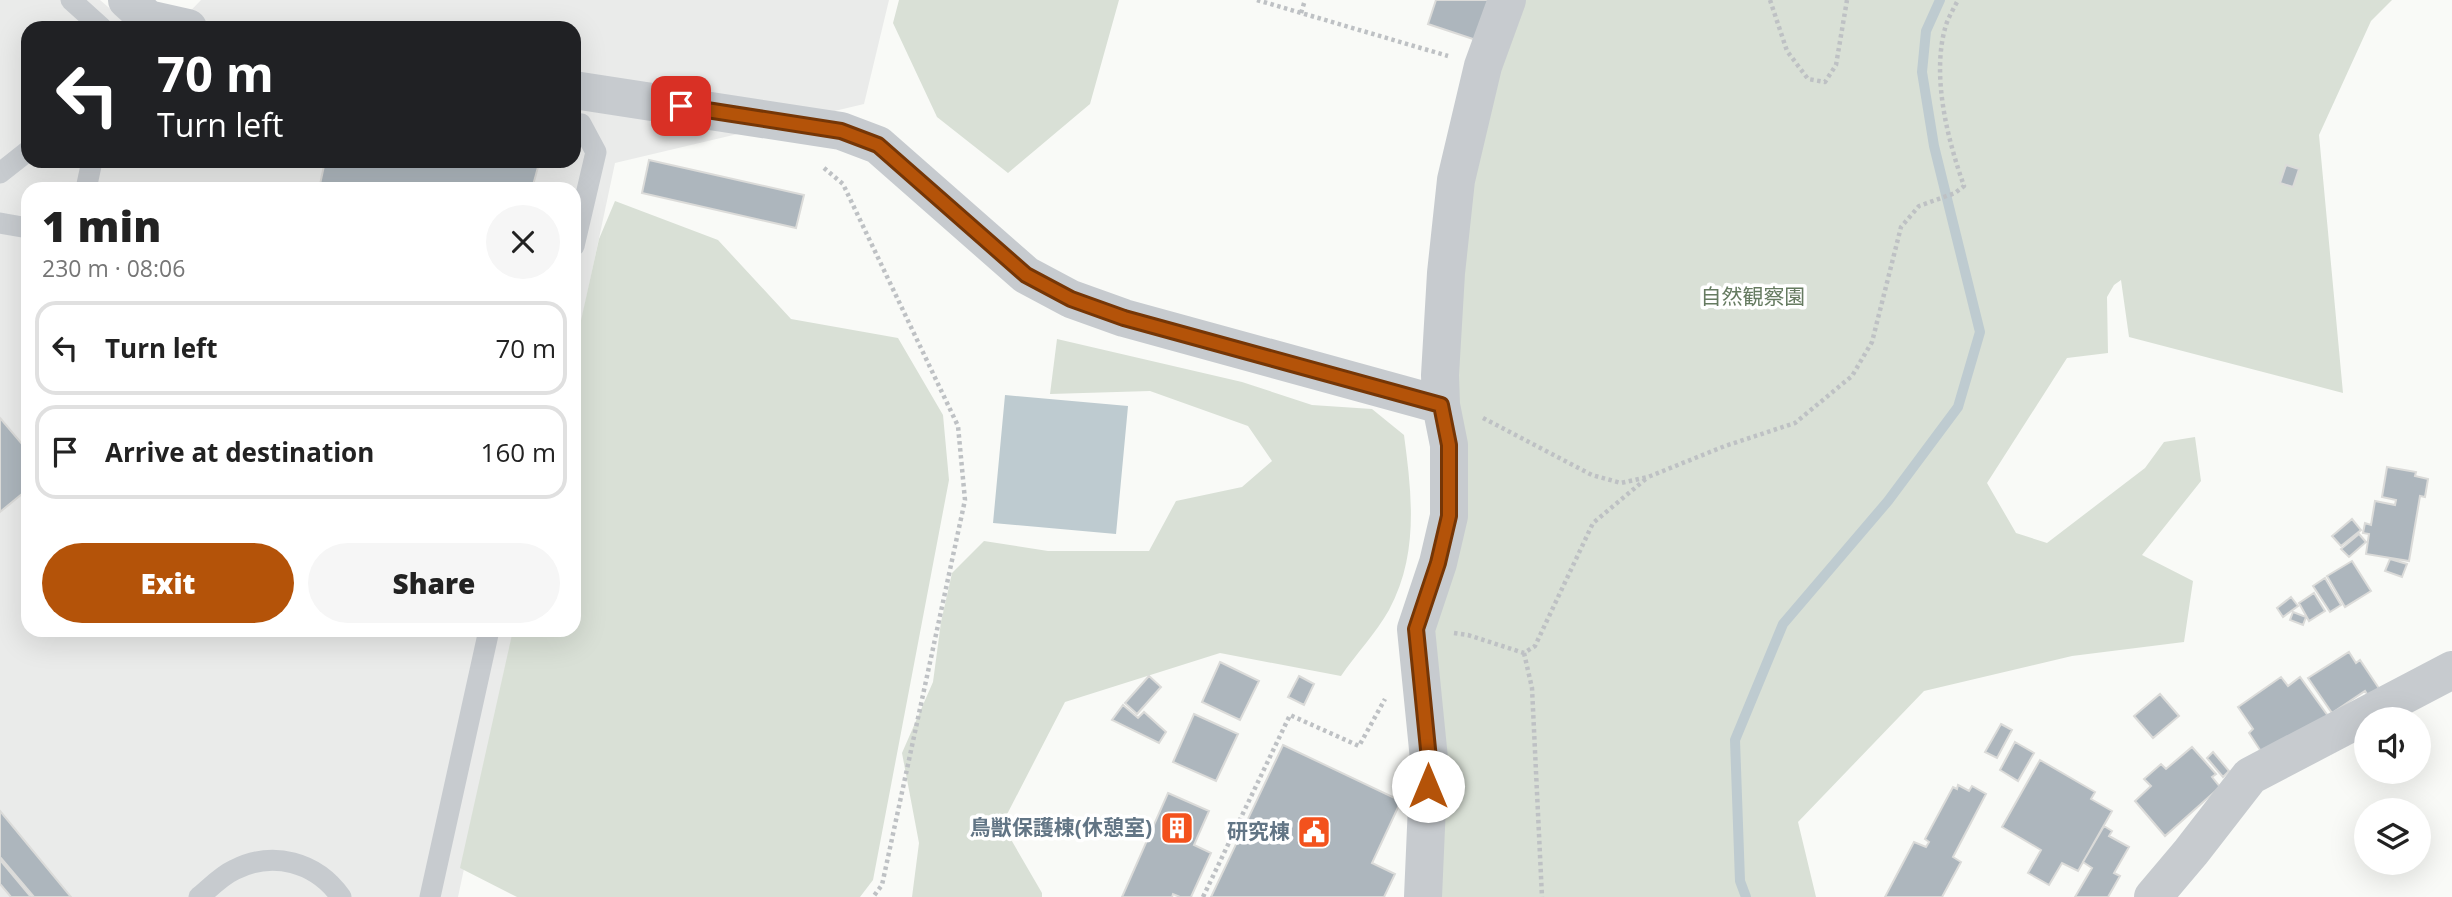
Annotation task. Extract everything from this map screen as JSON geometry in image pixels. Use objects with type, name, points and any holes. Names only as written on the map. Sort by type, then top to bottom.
[{"type":"street","points":[[1423,897],[1429,759],[1416,629],[1438,563],[1449,516],[1449,445],[1441,405],[1440,375],[1446,273],[1456,180],[1483,66],[1507,0]]},
{"type":"street","points":[[140,16],[160,21]]},
{"type":"street","points":[[581,91],[841,131],[878,145],[1026,275],[1071,299],[1124,318],[1441,405]]},
{"type":"street","points":[[2153,897],[2250,776],[2452,670]]},
{"type":"lane","points":[[71,0],[94,21]]},
{"type":"lane","points":[[581,124],[596,152],[581,216]]},
{"type":"lane","points":[[0,173],[21,156]]},
{"type":"lane","points":[[0,223],[21,227]]},
{"type":"lane","points":[[430,897],[487,637]]},
{"type":"lane","points":[[199,897],[232,871],[257,860],[286,860],[315,870],[341,897]]},
{"type":"path","points":[[1257,0],[1483,66]]},
{"type":"path","points":[[1301,13],[1305,0]]},
{"type":"path","points":[[1770,0],[1787,51],[1808,79],[1825,82],[1836,65],[1847,0]]},
{"type":"path","points":[[1441,405],[1455,403],[1592,475],[1621,483],[1648,477],[1725,446],[1795,423],[1853,376],[1872,342],[1900,227],[1919,206],[1955,193],[1964,186],[1951,150],[1940,76],[1946,26],[1958,0]]},
{"type":"path","points":[[818,163],[843,184],[958,426],[964,500],[882,885],[874,896]]},
{"type":"path","points":[[1524,653],[1535,646],[1593,523],[1648,477]]},
{"type":"path","points":[[1416,629],[1468,635],[1524,653]]},
{"type":"path","points":[[1524,653],[1532,688],[1542,897]]},
{"type":"path","points":[[1203,897],[1290,715],[1359,746],[1397,677],[1419,672]]},
{"type":"shaded area","points":[[0,0],[100,0],[124,21],[21,21],[21,168],[581,168],[581,21],[181,21],[201,0],[889,0],[864,104],[615,163],[581,323],[581,182],[21,182],[21,637],[514,637],[458,897],[0,897]]},
{"type":"shaded area","points":[[1005,395],[1128,406],[1116,534],[993,523]]},
{"type":"green space","points":[[899,0],[1119,0],[1090,104],[1008,173],[937,117],[893,23]]},
{"type":"green space","name":"自然観察園","points":[[1516,0],[2392,0],[2371,21],[2319,135],[2343,393],[2129,337],[2121,280],[2114,285],[2107,297],[2108,353],[2067,358],[1987,483],[2016,533],[2047,543],[2145,468],[2164,442],[2195,437],[2201,481],[2142,555],[2193,581],[2184,642],[2072,656],[1924,691],[1798,822],[1816,897],[1431,897],[1427,624],[1445,366],[1467,171]]},
{"type":"green space","points":[[615,201],[718,240],[791,319],[898,338],[943,415],[949,480],[873,880],[860,897],[517,897],[460,868],[511,637],[581,637],[581,320],[599,239]]},
{"type":"green space","points":[[1057,339],[1242,382],[1312,405],[1372,409],[1404,435],[1411,502],[1405,567],[1389,610],[1341,676],[1220,653],[1065,702],[1002,824],[1042,897],[912,897],[919,843],[902,753],[933,682],[941,622],[952,573],[984,541],[1048,551],[1149,551],[1176,501],[1242,487],[1272,461],[1248,426],[1150,391],[1050,394]]},
{"type":"building","points":[[1436,0],[1489,0],[1476,40],[1428,24]]},
{"type":"building","points":[[649,160],[804,195],[796,228],[642,193]]},
{"type":"building","points":[[2286,165],[2299,169],[2293,187],[2280,183]]},
{"type":"building","points":[[324,168],[538,168],[534,182],[320,182]]},
{"type":"building","points":[[0,418],[21,443],[21,495],[0,512]]},
{"type":"building","points":[[2387,467],[2416,472],[2415,476],[2428,479],[2425,497],[2420,496],[2409,561],[2366,554],[2369,534],[2363,533],[2365,523],[2371,525],[2375,501],[2395,505],[2396,500],[2382,497]]},
{"type":"building","points":[[2352,519],[2361,530],[2341,546],[2332,536]]},
{"type":"building","points":[[2359,534],[2366,542],[2349,557],[2341,549]]},
{"type":"building","points":[[2390,559],[2407,564],[2402,577],[2385,571]]},
{"type":"building","points":[[2352,561],[2371,591],[2345,607],[2327,576]]},
{"type":"building","points":[[2325,578],[2341,605],[2330,612],[2313,586]]},
{"type":"building","points":[[2314,593],[2325,611],[2309,621],[2299,603]]},
{"type":"building","points":[[2291,597],[2298,606],[2283,617],[2277,608]]},
{"type":"building","points":[[2293,612],[2306,617],[2303,625],[2290,620]]},
{"type":"building","points":[[2349,652],[2356,663],[2360,660],[2380,690],[2369,697],[2365,691],[2332,713],[2308,678]]},
{"type":"building","points":[[1220,662],[1259,681],[1240,720],[1202,702]]},
{"type":"building","points":[[1149,676],[1161,687],[1137,714],[1125,703]]},
{"type":"building","points":[[1299,676],[1314,684],[1304,705],[1288,697]]},
{"type":"building","points":[[2281,677],[2288,686],[2300,677],[2328,716],[2264,756],[2249,733],[2253,729],[2238,707]]},
{"type":"building","points":[[2160,694],[2179,716],[2153,738],[2134,716]]},
{"type":"building","points":[[1123,705],[1138,718],[1144,712],[1166,732],[1159,743],[1112,720]]},
{"type":"building","points":[[1194,714],[1238,734],[1216,781],[1173,762]]},
{"type":"building","points":[[2001,724],[2012,730],[1997,758],[1985,752]]},
{"type":"building","points":[[2015,742],[2034,753],[2018,781],[2000,770]]},
{"type":"building","name":"研究棟","points":[[1283,745],[1401,801],[1372,863],[1395,874],[1384,897],[1211,897]]},
{"type":"building","points":[[2192,747],[2216,774],[2212,777],[2220,787],[2165,836],[2135,801],[2151,786],[2144,779],[2161,764],[2166,769]]},
{"type":"building","points":[[2213,752],[2229,771],[2223,777],[2207,758]]},
{"type":"building","points":[[2040,760],[2095,792],[2091,799],[2112,811],[2078,871],[2062,863],[2049,885],[2028,873],[2041,850],[2002,827]]},
{"type":"building","points":[[1958,785],[1969,791],[1972,786],[1986,794],[1953,857],[1961,862],[1942,897],[1885,897],[1914,842],[1926,847],[1929,842],[1925,839],[1953,787],[1957,789]]},
{"type":"building","name":"鳥獣保護棟(休憩室)","points":[[1168,793],[1209,811],[1194,845],[1211,853],[1191,897],[1173,894],[1172,897],[1122,897]]},
{"type":"building","points":[[0,811],[71,897],[34,897],[0,857]]},
{"type":"building","points":[[2104,826],[2112,831],[2109,836],[2129,847],[2114,873],[2120,876],[2108,897],[2075,897],[2092,868],[2083,862]]},
{"type":"building","points":[[0,860],[31,897],[11,897],[0,884]]},
{"type":"waterway","points":[[1746,897],[1740,881],[1735,740],[1783,624],[1888,501],[1958,407],[1980,332],[1934,146],[1922,72],[1926,31],[1940,0]]},
{"type":"place","name":"鳥獣保護棟(休憩室)","points":[[1177,828]]},
{"type":"place","name":"研究棟","points":[[1314,832]]},
{"type":"route","points":[[681,106],[841,131],[878,145],[1026,275],[1071,299],[1124,318],[1441,405],[1449,445],[1449,516],[1438,563],[1416,629],[1429,759],[1428,786]]}]
